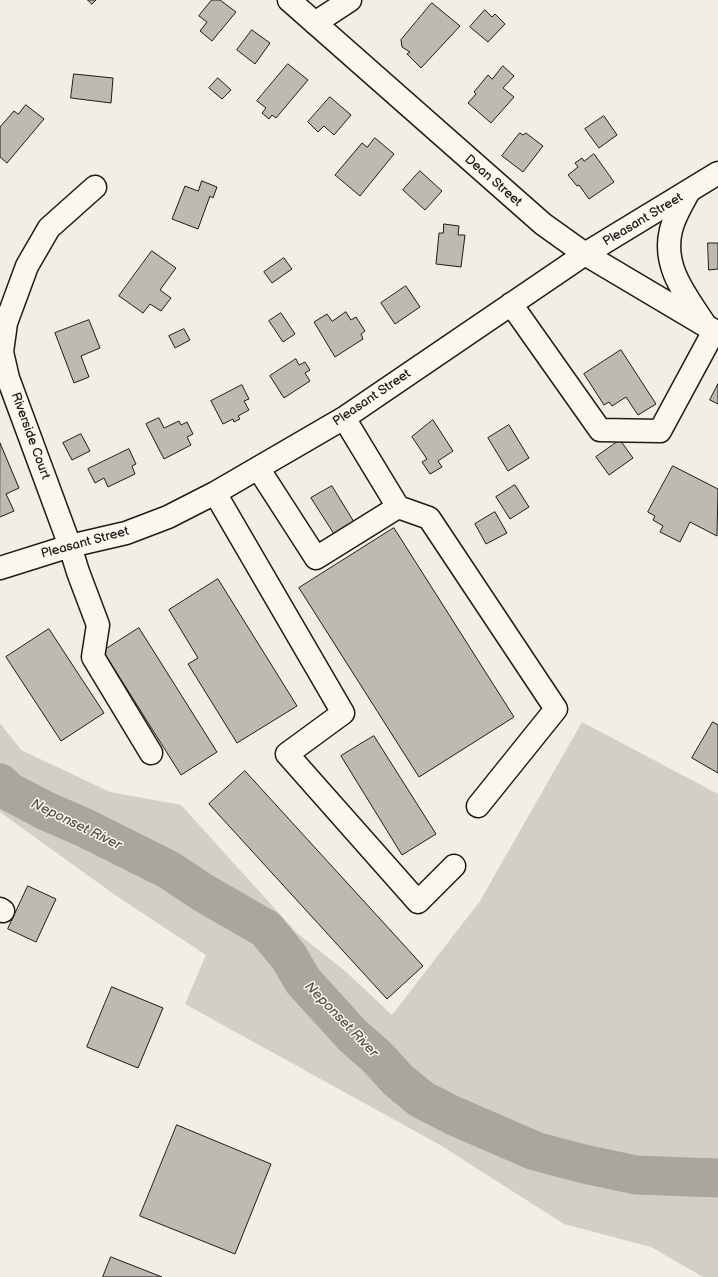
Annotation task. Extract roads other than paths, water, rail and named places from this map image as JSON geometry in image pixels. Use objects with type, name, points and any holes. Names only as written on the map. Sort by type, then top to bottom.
[{"type":"street","name":"Dean Street","points":[[289,0],[543,224],[585,254],[712,330]]},
{"type":"street","points":[[315,23],[350,0]]},
{"type":"street","name":"Pleasant Street","points":[[0,568],[70,546],[126,533],[168,517],[215,494],[344,418],[585,254],[688,193],[718,173]]},
{"type":"street","name":"Riverside Court","points":[[95,187],[49,228],[27,266],[6,323],[2,352],[8,378],[98,625],[93,657],[151,753]]},
{"type":"street","points":[[511,304],[600,430],[660,431],[712,330],[674,277],[668,253],[671,229],[688,193]]},
{"type":"street","points":[[344,418],[398,507],[429,518],[556,709],[478,806]]},
{"type":"street","points":[[258,468],[316,558],[398,507]]},
{"type":"street","points":[[215,494],[343,713],[287,754],[418,902],[454,866]]},
{"type":"waterway","name":"Neponset River","points":[[0,783],[8,791],[46,811],[83,827],[169,870],[202,892],[266,929],[289,957],[303,981],[353,1036],[376,1056],[398,1080],[421,1099],[452,1115],[535,1151],[584,1164],[636,1175],[718,1178]]}]
